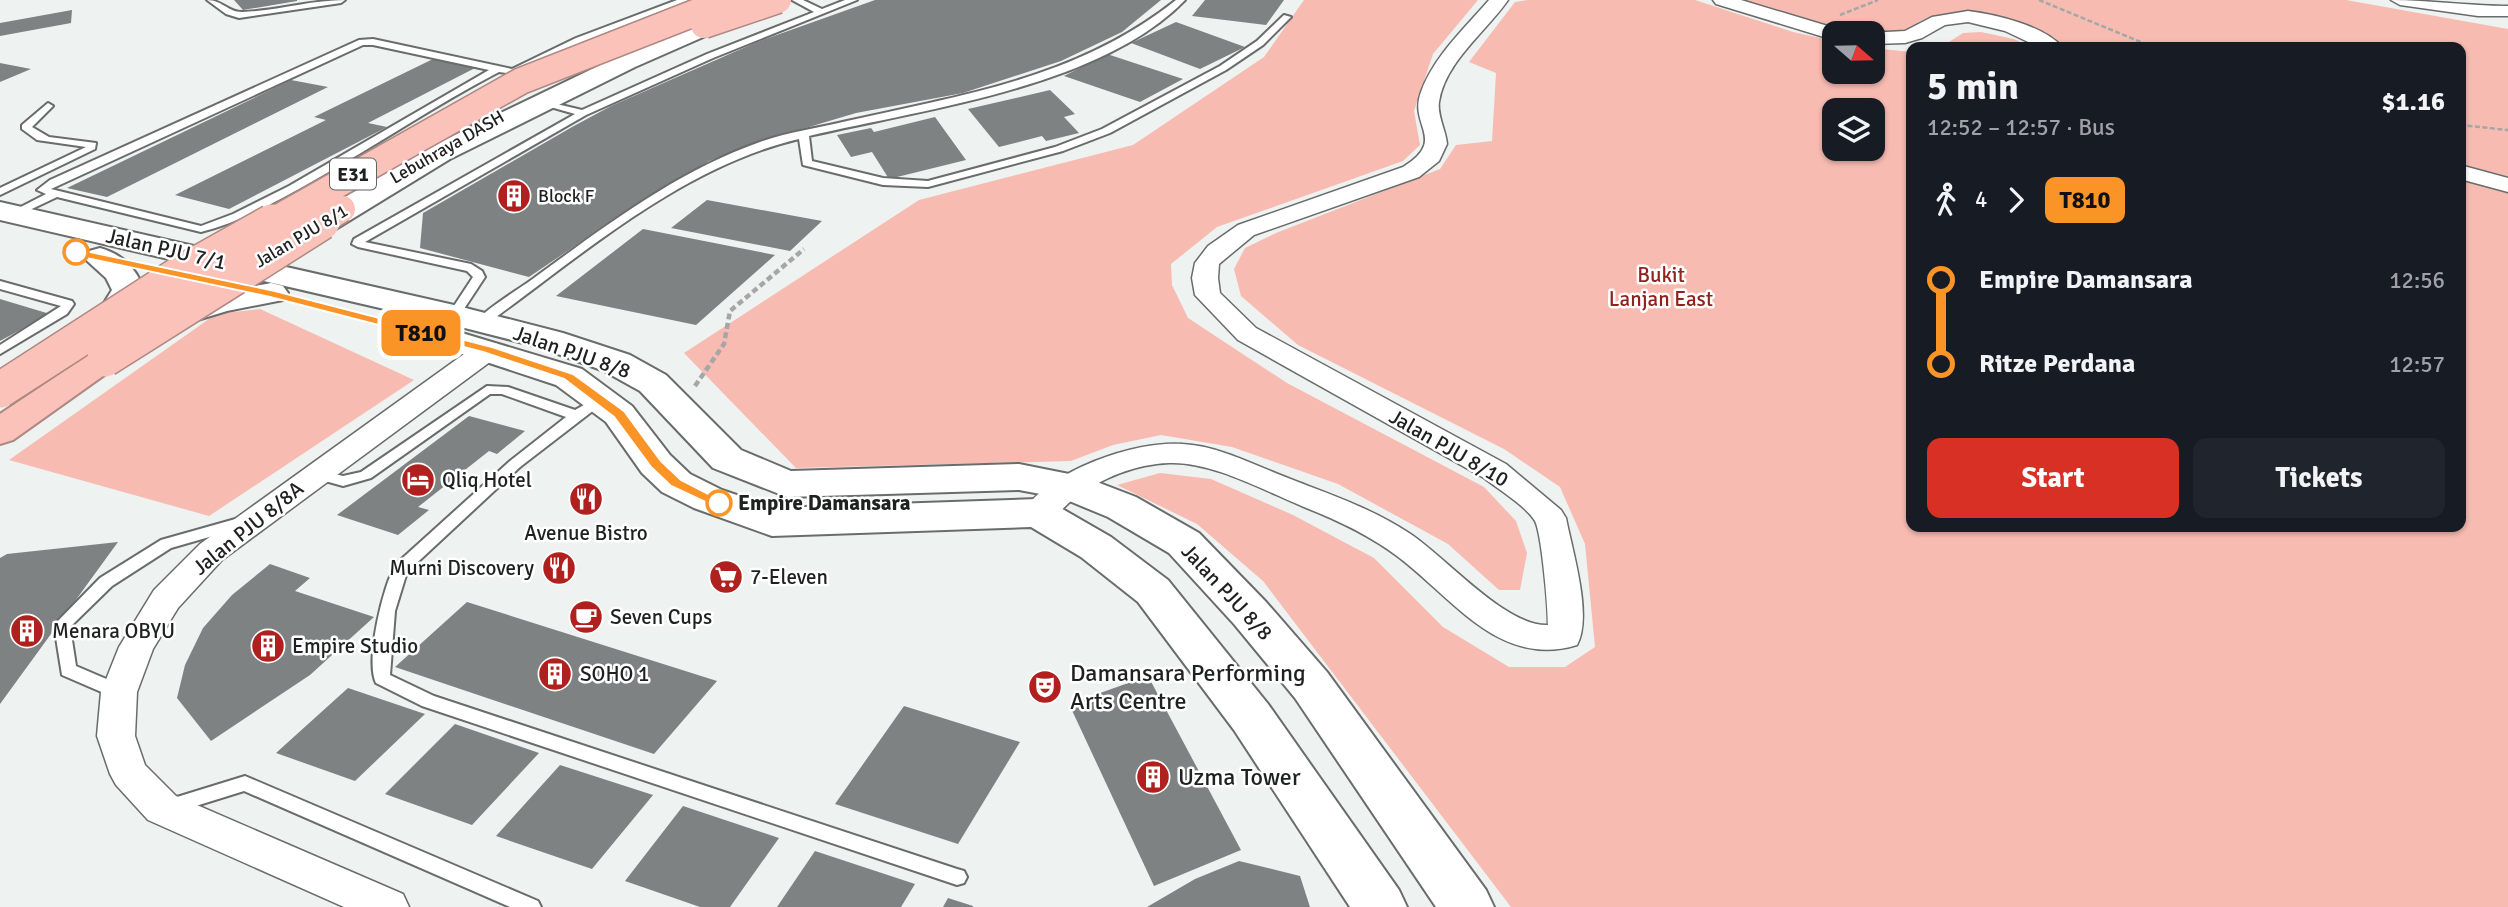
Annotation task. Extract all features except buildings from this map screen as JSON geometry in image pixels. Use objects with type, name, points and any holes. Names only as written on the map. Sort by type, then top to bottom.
[{"type":"highway","name":"Lebuhraya DASH","points":[[0,390],[183,272],[521,81],[730,0]]},
{"type":"highway","name":"Lebuhraya DASH","points":[[0,431],[184,307],[481,126],[550,88],[610,61],[736,13],[778,0]]},
{"type":"street","name":"Jalan PJU 8/1","points":[[0,383],[119,306],[237,276],[392,150],[563,67],[730,0]]},
{"type":"street","name":"Jalan PJU 8/1","points":[[0,431],[73,377],[157,323],[440,153],[626,61],[771,0]]},
{"type":"street","name":"Jalan PJU 8/10","points":[[1054,499],[1144,457],[1183,453],[1211,460],[1346,512],[1409,548],[1504,627],[1541,641],[1565,636],[1567,627],[1563,588],[1550,519],[1495,471],[1247,334],[1208,295],[1205,278],[1207,263],[1217,251],[1246,230],[1411,172],[1425,164],[1436,152],[1438,139],[1427,106],[1431,96],[1458,50],[1499,0]]},
{"type":"street","points":[[1722,0],[1822,31]]},
{"type":"street","points":[[2400,0],[2466,10],[2508,11]]},
{"type":"street","points":[[1885,38],[1901,38],[1915,34],[1938,21],[1964,17],[2020,28],[2044,42]]},
{"type":"street","points":[[2466,174],[2508,185]]},
{"type":"street","name":"Jalan PJU 7/1","points":[[3,213],[100,258],[237,276]]},
{"type":"street","name":"Jalan PJU 7/1","points":[[3,213],[237,276]]},
{"type":"street","points":[[157,323],[220,302],[237,276],[292,264],[292,251],[298,238]]},
{"type":"street","points":[[100,258],[119,269],[125,280],[128,290],[119,306]]},
{"type":"street","name":"Jalan PJU 8/8","points":[[237,276],[474,329],[551,340],[617,363],[653,383],[727,459],[787,484],[1019,477],[1054,499],[1096,547],[1153,591],[1251,717],[1380,907]]},
{"type":"street","name":"Jalan PJU 8/8","points":[[474,329],[569,377],[588,407],[619,414],[656,464],[676,483],[708,499],[772,523],[1054,499],[1122,507],[1184,543],[1250,613],[1311,685],[1435,883],[1467,907]]},
{"type":"street","name":"Jalan PJU 8/8A","points":[[388,907],[162,808],[130,774],[116,736],[119,692],[136,647],[166,599],[211,552],[316,474],[474,329]]},
{"type":"lane","points":[[211,0],[239,15],[341,0]]},
{"type":"lane","points":[[392,150],[459,98],[579,40],[685,0]]},
{"type":"lane","points":[[796,0],[819,11]]},
{"type":"lane","points":[[474,329],[478,273],[471,268],[358,241],[583,113],[710,56],[819,11],[853,0]]},
{"type":"lane","points":[[474,329],[577,253],[700,172],[764,144],[977,94],[1065,68],[1142,32],[1181,0]]},
{"type":"lane","points":[[804,135],[807,163],[877,179],[914,185],[929,184],[1059,149],[1105,131],[1223,68],[1260,43],[1287,18]]},
{"type":"lane","points":[[497,69],[319,174],[244,215],[221,224],[201,229],[43,190],[79,170],[362,42],[373,41],[513,72]]},
{"type":"lane","points":[[479,78],[494,81]]},
{"type":"lane","points":[[543,102],[583,113]]},
{"type":"lane","points":[[3,213],[92,145],[57,142],[33,136],[26,127],[48,106]]},
{"type":"lane","points":[[3,213],[55,194]]},
{"type":"lane","points":[[0,285],[68,304],[63,311],[0,350]]},
{"type":"lane","points":[[316,474],[342,481],[366,475],[487,390],[503,390],[588,407]]},
{"type":"lane","points":[[588,407],[506,471],[399,570],[387,604],[382,678],[441,705],[957,877]]},
{"type":"lane","points":[[119,692],[68,670],[62,625],[106,582],[166,544],[257,517]]},
{"type":"lane","points":[[162,808],[245,783],[531,907]]},
{"type":"path","points":[[1839,21],[1855,7],[1878,0]]},
{"type":"path","points":[[2039,0],[2141,42]]},
{"type":"path","points":[[2466,126],[2508,130]]},
{"type":"path","points":[[680,409],[724,344],[730,311],[804,249]]},
{"type":"green space","points":[[1304,0],[1478,0],[1433,54],[1414,111],[1420,145],[1403,161],[1217,227],[1171,264],[1172,285],[1188,318],[1287,383],[1484,487],[1516,521],[1527,553],[1520,590],[1499,590],[1448,544],[1338,484],[1232,447],[1161,435],[1113,445],[1071,461],[796,468],[684,353],[919,200],[1133,145],[1264,57]]},
{"type":"green space","name":"Bukit Lanjan East","points":[[1528,0],[1695,0],[1793,32],[1822,38],[1822,84],[1885,84],[1885,49],[1906,51],[1906,532],[2466,532],[2466,181],[2508,193],[2508,907],[1511,907],[1263,581],[1197,524],[1117,485],[1160,473],[1211,479],[1293,515],[1374,558],[1443,627],[1509,667],[1565,667],[1595,647],[1585,544],[1560,487],[1504,449],[1298,345],[1241,296],[1234,269],[1245,248],[1276,233],[1440,169],[1456,145],[1492,141],[1496,73],[1469,62],[1515,2]]},
{"type":"green space","points":[[1744,0],[2346,0],[2508,29],[2508,181],[2466,168],[2466,42],[2054,42],[2014,24],[1960,13],[1942,14],[1922,20],[1909,30],[1886,34],[1885,21],[1822,21],[1822,25]]},
{"type":"green space","points":[[1981,32],[2020,42],[1949,42],[1963,33]]},
{"type":"green space","points":[[260,309],[414,380],[209,516],[9,460],[216,314]]},
{"type":"bus line","name":"T810","points":[[76,252],[271,293],[488,350],[569,377],[619,414],[656,464],[676,483],[719,503]]},
{"type":"place","name":"Block F","points":[[514,196]]},
{"type":"place","name":"Qliq Hotel","points":[[418,480]]},
{"type":"place","name":"Avenue Bistro","points":[[586,499]]},
{"type":"place","name":"Empire Damansara","points":[[719,503]]},
{"type":"place","name":"Murni Discovery","points":[[559,568]]},
{"type":"place","name":"7-Eleven","points":[[726,577]]},
{"type":"place","name":"Seven Cups","points":[[586,617]]},
{"type":"place","name":"Menara OBYU","points":[[27,631]]},
{"type":"place","name":"Empire Studio","points":[[268,646]]},
{"type":"place","name":"SOHO 1","points":[[555,674]]},
{"type":"place","name":"Damansara Performing Arts Centre","points":[[1045,687]]},
{"type":"place","name":"Uzma Tower","points":[[1153,777]]}]
